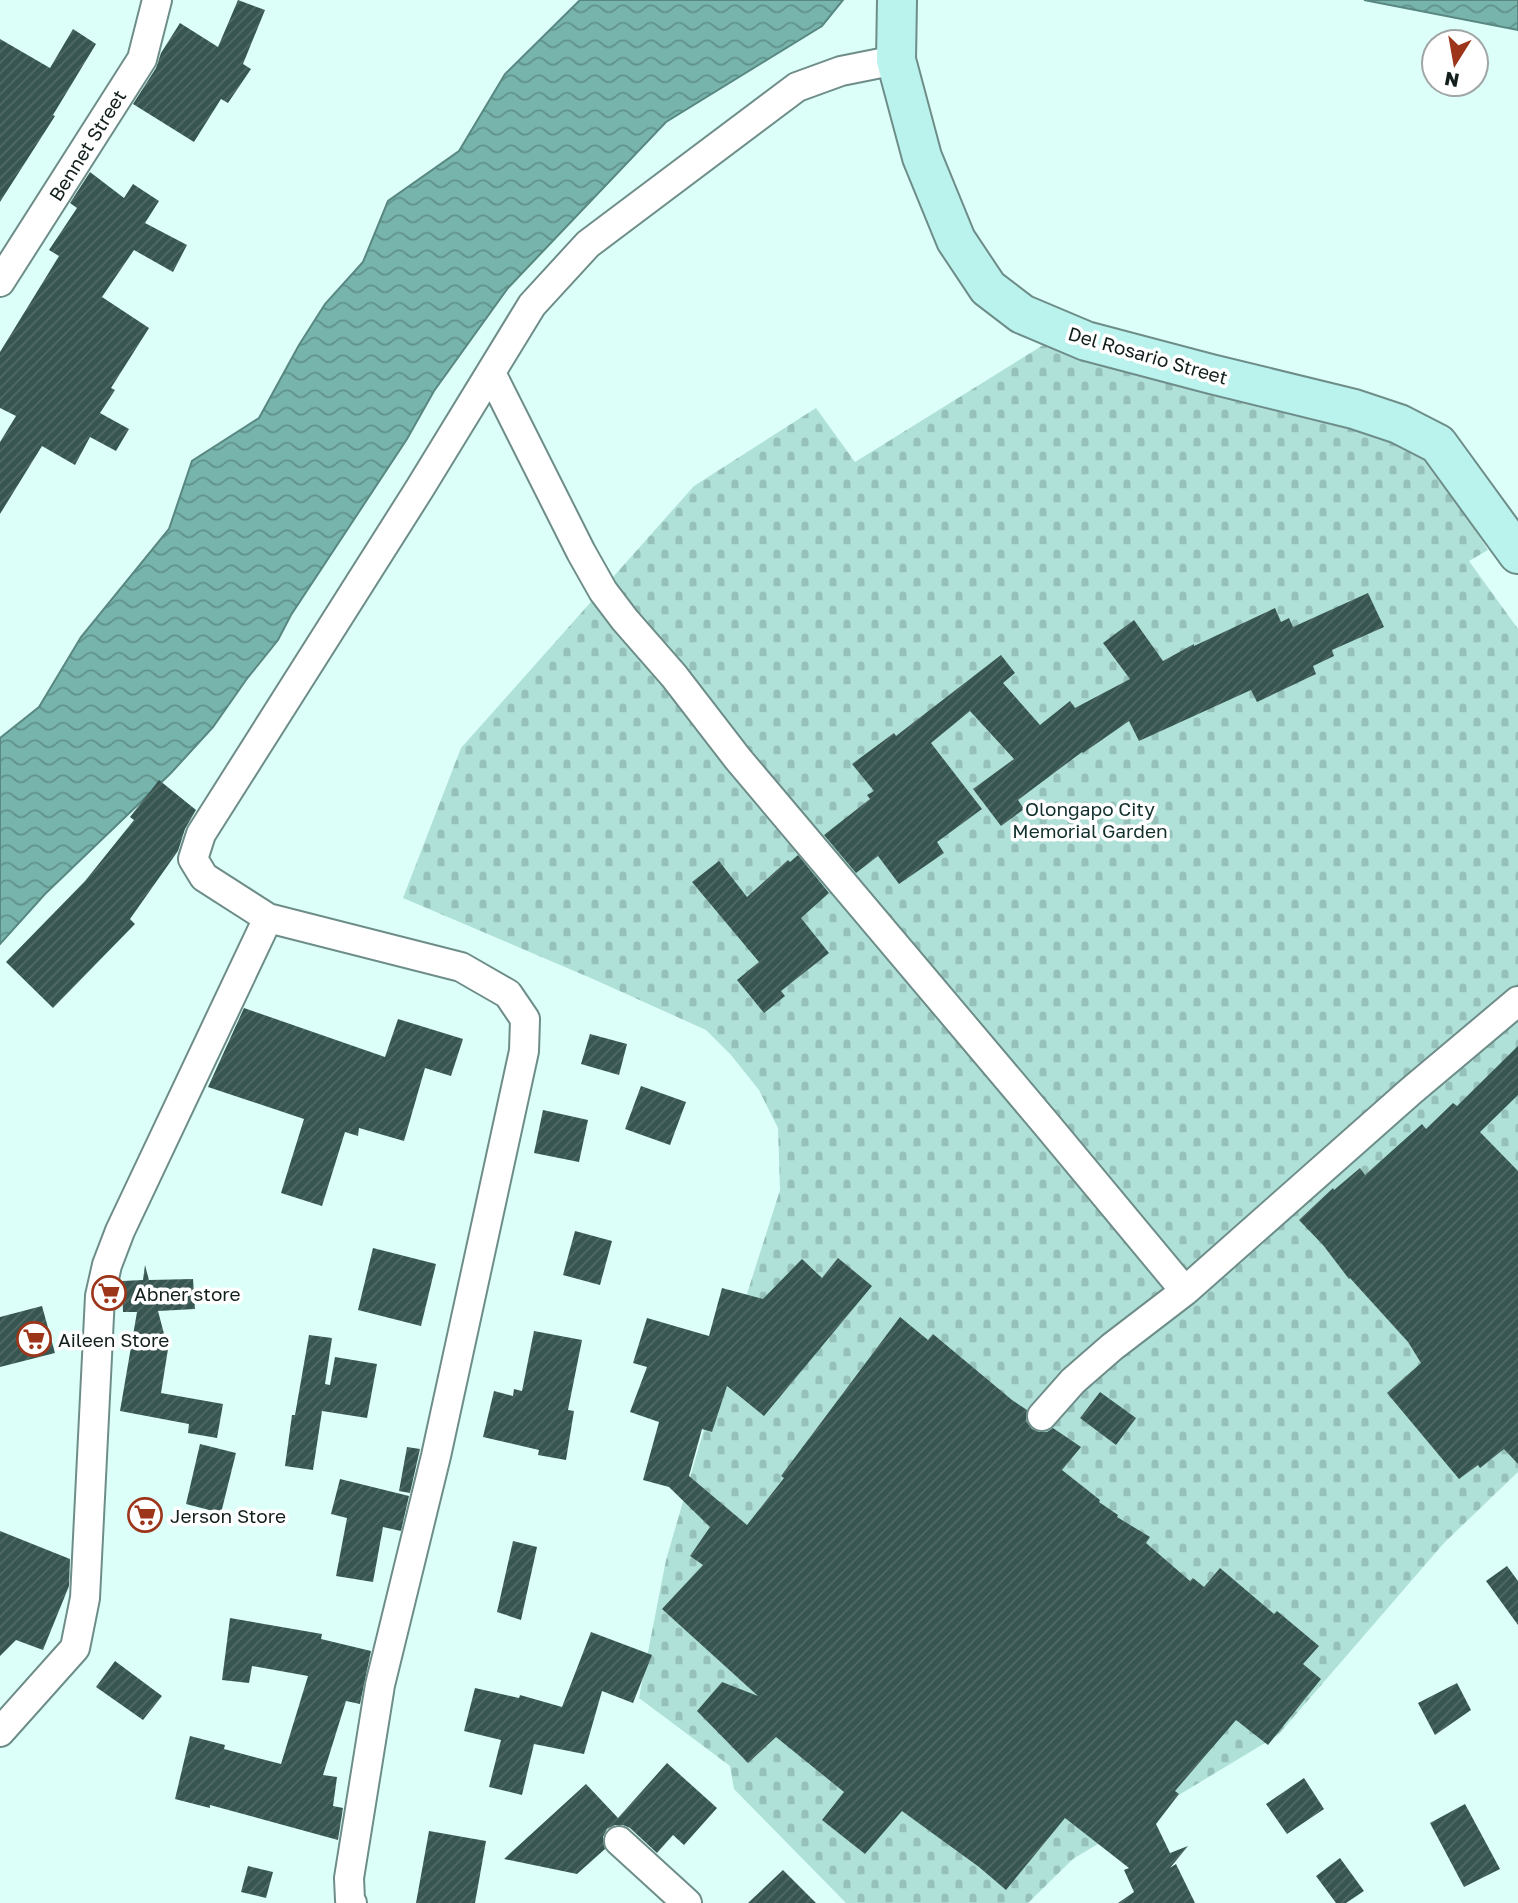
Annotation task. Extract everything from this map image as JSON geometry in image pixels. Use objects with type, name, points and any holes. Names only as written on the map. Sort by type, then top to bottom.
[{"type":"main road","name":"Del Rosario Street","points":[[897,0],[896,60],[922,157],[956,240],[988,288],[1022,314],[1086,341],[1354,409],[1399,424],[1438,444],[1518,554]]},
{"type":"street","name":"Bennet Street","points":[[0,282],[142,59],[157,0]]},
{"type":"street","points":[[352,1903],[349,1878],[380,1685],[460,1348],[524,1051],[525,1019],[508,994],[460,967],[268,918],[205,877],[193,859],[201,834],[532,305],[588,244],[797,87],[841,71],[896,60]]},
{"type":"street","points":[[491,373],[581,552],[617,610],[674,676],[737,759],[1185,1291]]},
{"type":"street","points":[[0,1731],[75,1648],[85,1598],[100,1296],[107,1265],[120,1231],[268,918]]},
{"type":"street","points":[[1042,1416],[1073,1381],[1185,1291],[1401,1100],[1518,1001]]},
{"type":"street","points":[[619,1841],[687,1903]]},
{"type":"green space","name":"Olongapo City Memorial Garden","points":[[1048,342],[1416,440],[1488,550],[1469,561],[1518,629],[1518,1472],[1444,1543],[1278,1735],[1073,1859],[1028,1903],[846,1903],[734,1789],[730,1766],[639,1698],[666,1560],[705,1426],[780,1190],[778,1128],[759,1090],[731,1055],[706,1030],[403,898],[461,748],[694,486],[816,408],[855,462]]},
{"type":"water","points":[[580,0],[843,0],[822,26],[666,122],[508,288],[434,391],[407,439],[291,615],[278,640],[213,727],[171,773],[45,894],[0,944],[0,738],[39,707],[81,637],[169,529],[192,461],[259,418],[325,304],[363,262],[388,201],[459,151],[505,74]]},
{"type":"water","points":[[1364,0],[1518,0],[1518,30]]},
{"type":"building","points":[[238,0],[265,10],[243,64],[251,69],[228,103],[221,99],[194,142],[133,104],[180,23],[218,47]]},
{"type":"building","points":[[73,29],[96,44],[53,115],[55,116],[0,202],[0,39],[50,68]]},
{"type":"building","points":[[90,172],[124,198],[133,184],[159,201],[145,223],[187,245],[173,272],[134,250],[102,297],[149,328],[111,388],[115,390],[100,413],[129,429],[116,451],[90,437],[75,465],[42,446],[0,514],[0,442],[16,416],[0,408],[0,352],[59,256],[49,250],[77,208],[70,203]]},
{"type":"building","points":[[1368,593],[1384,627],[1332,650],[1334,656],[1313,666],[1316,674],[1257,702],[1251,690],[1139,741],[1129,721],[1018,800],[1024,809],[1001,826],[973,789],[1014,759],[970,711],[931,743],[982,809],[937,842],[944,853],[899,884],[878,856],[856,873],[824,835],[870,799],[867,795],[874,791],[852,764],[894,733],[896,736],[1001,655],[1015,673],[1003,683],[1040,725],[1070,701],[1075,708],[1130,679],[1103,643],[1134,620],[1163,661],[1194,644],[1275,608],[1281,622],[1289,618],[1293,627]]},
{"type":"building","points":[[159,780],[196,810],[185,829],[178,851],[130,919],[135,924],[53,1008],[6,962],[85,881],[134,820],[130,817]]},
{"type":"building","points":[[798,855],[829,893],[801,918],[829,953],[781,991],[785,996],[764,1013],[737,980],[759,962],[692,882],[719,861],[747,897],[788,860],[790,862]]},
{"type":"building","points":[[244,1008],[385,1057],[398,1019],[463,1039],[451,1076],[425,1068],[404,1141],[359,1128],[358,1136],[345,1132],[322,1206],[281,1193],[304,1119],[208,1087]]},
{"type":"building","points":[[590,1034],[627,1044],[619,1075],[581,1064]]},
{"type":"building","points":[[1518,1046],[1518,1095],[1480,1132],[1518,1171],[1518,1464],[1504,1449],[1480,1468],[1478,1465],[1459,1479],[1387,1393],[1421,1363],[1408,1342],[1299,1220],[1333,1188],[1334,1190],[1360,1168],[1365,1175],[1422,1124],[1426,1129],[1453,1103],[1457,1106]]},
{"type":"building","points":[[641,1086],[686,1102],[670,1145],[625,1129]]},
{"type":"building","points":[[543,1110],[588,1120],[579,1162],[534,1153]]},
{"type":"building","points":[[575,1231],[612,1241],[600,1285],[563,1275]]},
{"type":"building","points":[[373,1248],[436,1264],[421,1326],[358,1310]]},
{"type":"building","points":[[838,1258],[872,1286],[764,1416],[727,1386],[712,1432],[702,1429],[689,1476],[747,1525],[900,1317],[928,1340],[933,1334],[1027,1410],[1026,1421],[1032,1429],[1047,1432],[1053,1428],[1081,1447],[1062,1470],[1118,1515],[1117,1517],[1150,1537],[1146,1543],[1190,1581],[1193,1578],[1204,1587],[1220,1568],[1274,1614],[1277,1611],[1319,1646],[1303,1664],[1321,1679],[1268,1745],[1236,1720],[1175,1791],[1179,1794],[1156,1824],[1170,1853],[1188,1846],[1170,1868],[1176,1864],[1195,1903],[1118,1903],[1134,1892],[1124,1870],[1129,1868],[1065,1818],[1006,1890],[902,1811],[865,1854],[822,1820],[844,1792],[776,1737],[748,1763],[697,1711],[722,1682],[758,1696],[662,1609],[703,1565],[690,1556],[710,1527],[669,1487],[643,1480],[659,1422],[630,1412],[647,1367],[633,1363],[647,1318],[709,1336],[722,1288],[763,1299],[802,1259],[822,1278]]},
{"type":"building","points":[[145,1265],[149,1280],[193,1279],[195,1309],[158,1311],[168,1349],[161,1393],[223,1404],[217,1438],[188,1433],[189,1424],[120,1411],[137,1312],[123,1312],[122,1281],[143,1280]]},
{"type":"building","points":[[42,1306],[55,1353],[0,1367],[0,1317]]},
{"type":"building","points":[[534,1331],[582,1340],[568,1410],[574,1411],[566,1460],[538,1455],[539,1450],[483,1437],[494,1391],[513,1396],[514,1389],[522,1391]]},
{"type":"building","points":[[309,1335],[332,1338],[325,1384],[330,1385],[335,1357],[377,1364],[367,1418],[322,1411],[313,1470],[285,1466],[292,1415],[295,1415]]},
{"type":"building","points":[[1100,1392],[1136,1418],[1116,1445],[1080,1418]]},
{"type":"building","points":[[200,1444],[236,1453],[221,1513],[186,1504]]},
{"type":"building","points":[[407,1447],[420,1449],[410,1493],[399,1491]]},
{"type":"building","points":[[340,1479],[409,1496],[401,1531],[383,1527],[373,1582],[336,1576],[347,1518],[331,1514]]},
{"type":"building","points":[[0,1531],[70,1559],[69,1586],[43,1650],[16,1640],[0,1656]]},
{"type":"building","points":[[513,1541],[537,1547],[521,1620],[497,1612]]},
{"type":"building","points":[[1507,1566],[1518,1581],[1518,1625],[1486,1581]]},
{"type":"building","points":[[230,1618],[322,1634],[321,1639],[371,1651],[360,1704],[346,1701],[323,1775],[337,1777],[333,1806],[343,1808],[338,1840],[210,1805],[210,1808],[175,1799],[190,1736],[225,1745],[224,1749],[281,1764],[308,1676],[252,1666],[249,1683],[222,1680]]},
{"type":"building","points":[[591,1632],[652,1655],[633,1703],[602,1691],[584,1754],[534,1744],[522,1795],[489,1787],[501,1740],[464,1731],[475,1688],[519,1698],[520,1695],[562,1707]]},
{"type":"building","points":[[115,1661],[162,1696],[143,1720],[96,1687]]},
{"type":"building","points":[[1457,1683],[1471,1710],[1435,1735],[1418,1703]]},
{"type":"building","points":[[667,1763],[717,1808],[684,1845],[673,1835],[657,1853],[630,1828],[615,1825],[607,1829],[603,1837],[605,1849],[577,1874],[504,1859],[586,1784],[618,1818]]},
{"type":"building","points":[[1304,1778],[1324,1809],[1287,1834],[1266,1804]]},
{"type":"building","points":[[1465,1804],[1500,1869],[1464,1887],[1430,1823]]},
{"type":"building","points":[[429,1831],[486,1841],[475,1903],[416,1903]]},
{"type":"building","points":[[1340,1858],[1364,1891],[1346,1903],[1336,1903],[1316,1876]]},
{"type":"building","points":[[248,1866],[273,1872],[266,1898],[241,1892]]},
{"type":"building","points":[[783,1870],[816,1903],[748,1903]]},
{"type":"place","name":"Abner store","points":[[109,1293]]},
{"type":"place","name":"Aileen Store","points":[[34,1339]]},
{"type":"place","name":"Jerson Store","points":[[145,1515]]}]
